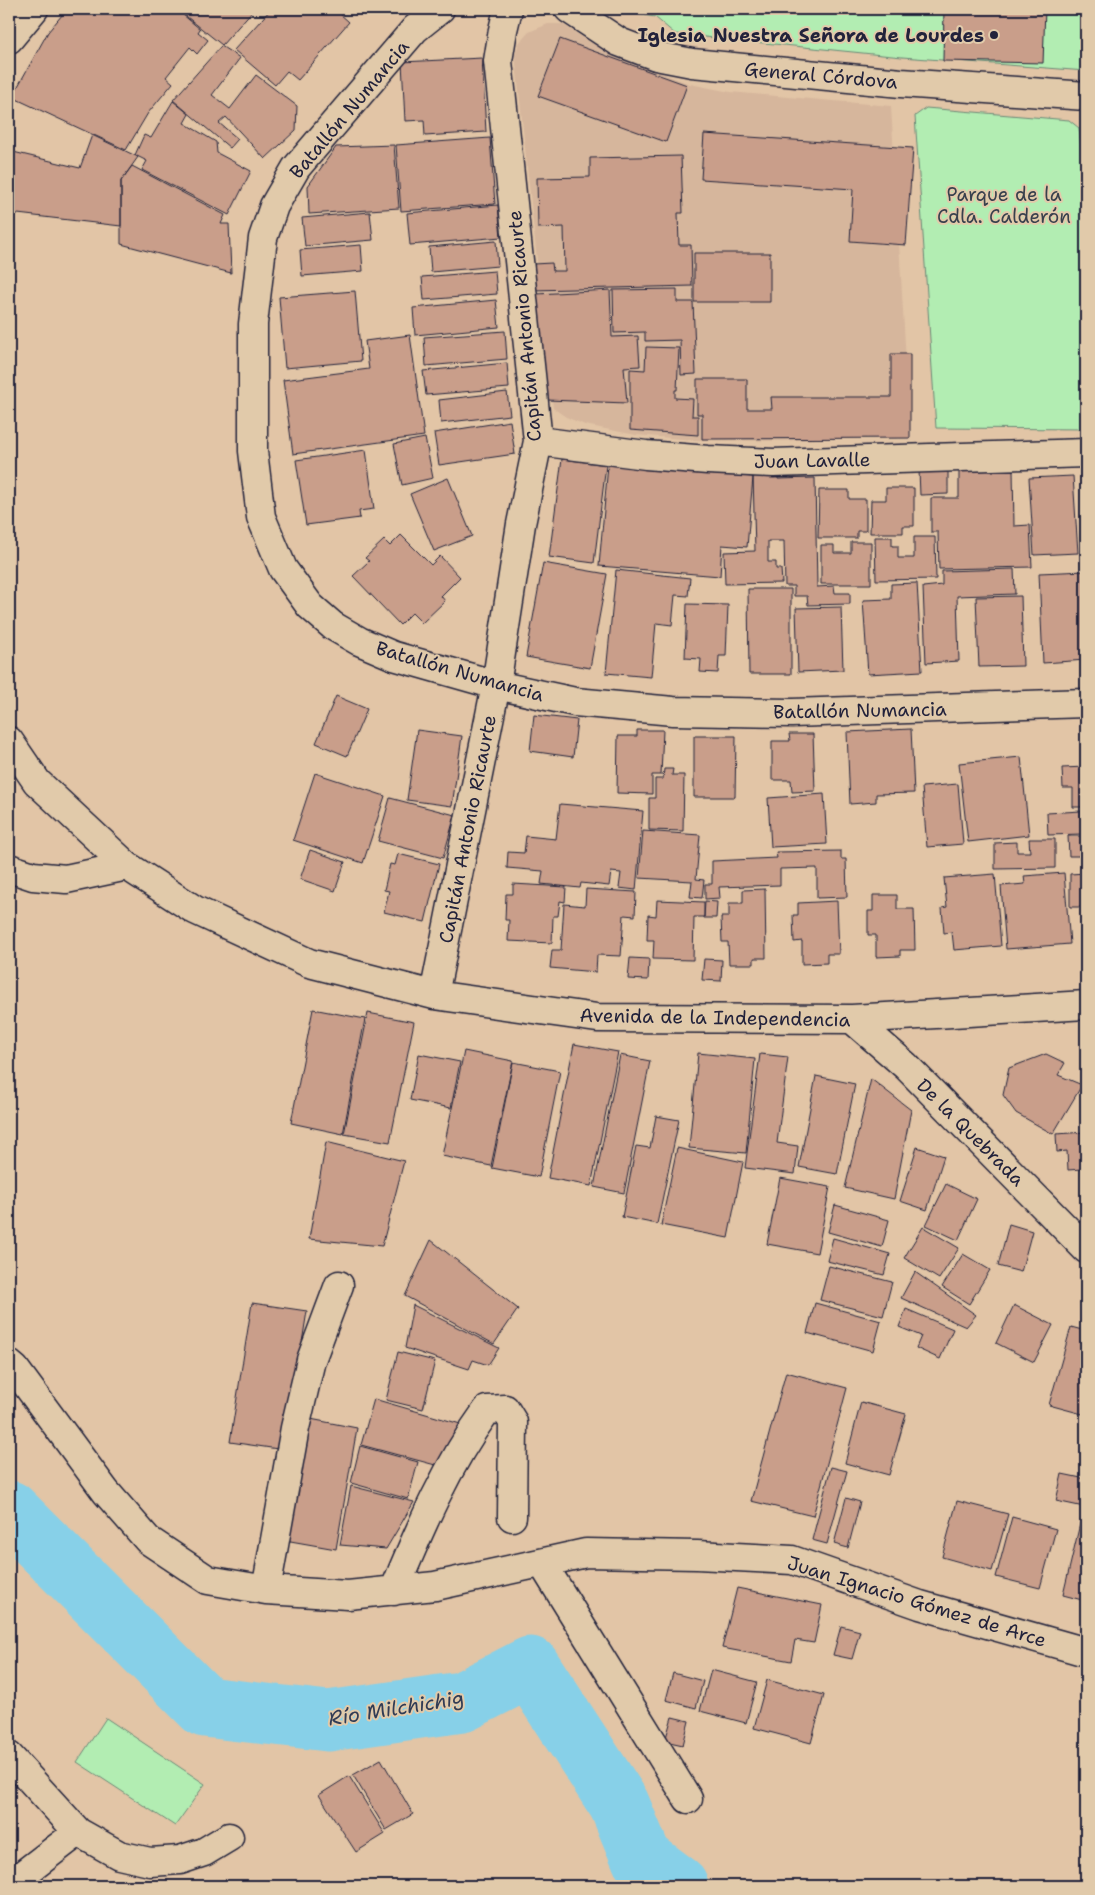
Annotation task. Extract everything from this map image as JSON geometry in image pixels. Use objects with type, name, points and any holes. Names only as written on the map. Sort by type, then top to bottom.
[{"type":"street","points":[[9,39],[34,9]]},
{"type":"street","name":"Batallón Numancia","points":[[440,9],[416,29],[296,168],[274,206],[263,238],[253,324],[253,451],[261,517],[283,569],[310,606],[333,626],[358,641],[394,656],[496,685],[576,702],[673,711],[802,713],[1086,703]]},
{"type":"street","name":"Capitán Antonio Ricaurte","points":[[434,995],[496,685],[521,524],[538,441],[498,61],[508,9]]},
{"type":"street","name":"General Córdova","points":[[568,9],[619,42],[656,56],[692,63],[901,83],[1086,96]]},
{"type":"street","name":"Juan Lavalle","points":[[538,441],[646,455],[773,463],[1086,453]]},
{"type":"street","name":"Avenida de la Independencia","points":[[9,741],[37,782],[127,866],[194,910],[309,963],[434,995],[597,1018],[852,1019],[1086,1005]]},
{"type":"street","points":[[9,868],[33,876],[66,879],[127,866]]},
{"type":"street","name":"De la Quebrada","points":[[852,1019],[906,1066],[1086,1249]]},
{"type":"street","points":[[266,1590],[295,1428],[311,1360],[339,1285]]},
{"type":"street","name":"Juan Ignacio Gómez de Arce","points":[[9,1364],[21,1377],[106,1492],[148,1540],[208,1580],[266,1590],[348,1595],[435,1586],[586,1553],[697,1555],[792,1560],[920,1605],[1086,1652]]},
{"type":"street","points":[[394,1591],[420,1530],[453,1463],[487,1410],[505,1409],[513,1422],[512,1517]]},
{"type":"street","points":[[542,1563],[688,1799]]},
{"type":"street","points":[[9,1756],[78,1832],[119,1855],[150,1862],[180,1860],[204,1852],[229,1837]]},
{"type":"street","points":[[9,1885],[78,1832]]},
{"type":"shaded area","points":[[548,24],[562,24],[590,42],[623,58],[690,84],[730,92],[891,106],[910,430],[853,437],[785,441],[694,440],[636,435],[585,425],[566,417],[553,408],[515,54],[519,43],[529,32]]},
{"type":"green space","points":[[625,9],[1086,9],[1086,71],[902,57],[675,34],[655,17],[631,13]]},
{"type":"green space","name":"Parque de la Cdla. Calderón","points":[[926,108],[1069,120],[1079,128],[1086,202],[1086,429],[936,428],[915,116]]},
{"type":"green space","points":[[106,1718],[205,1784],[175,1826],[77,1762]]},
{"type":"building","points":[[67,9],[176,9],[200,29],[198,32],[208,40],[197,54],[190,47],[166,77],[173,83],[148,113],[126,150],[12,97],[48,32]]},
{"type":"building","points":[[177,9],[254,9],[222,45]]},
{"type":"building","points":[[271,9],[343,9],[339,13],[349,22],[298,80],[287,71],[275,85],[234,50]]},
{"type":"building","name":"Iglesia Nuestra Señora de Lourdes","points":[[944,9],[1045,9],[1043,63],[943,61]]},
{"type":"building","points":[[560,39],[687,85],[666,142],[538,96]]},
{"type":"building","points":[[221,46],[240,58],[212,95],[230,109],[256,75],[297,106],[296,130],[265,159],[226,117],[219,123],[238,139],[230,148],[173,100]]},
{"type":"building","points":[[482,58],[486,132],[425,136],[424,120],[405,121],[402,62]]},
{"type":"building","points":[[173,101],[189,114],[184,123],[216,142],[217,153],[251,171],[229,215],[142,170],[147,161],[135,155],[144,135],[151,138]]},
{"type":"building","points":[[704,134],[913,148],[906,245],[850,241],[853,189],[701,179]]},
{"type":"building","points":[[92,135],[138,157],[121,181],[121,226],[9,213],[9,151],[80,168]]},
{"type":"building","points":[[490,138],[495,204],[401,211],[396,145]]},
{"type":"building","points":[[394,145],[399,208],[309,214],[308,186],[336,147]]},
{"type":"building","points":[[681,156],[683,213],[678,213],[679,245],[691,245],[692,286],[533,290],[533,264],[552,263],[553,271],[565,271],[564,227],[538,228],[537,178],[590,177],[590,158]]},
{"type":"building","points":[[132,166],[225,215],[221,224],[229,224],[231,273],[121,244],[121,181]]},
{"type":"building","points":[[498,205],[501,237],[410,245],[407,213]]},
{"type":"building","points":[[370,212],[373,240],[305,246],[302,218]]},
{"type":"building","points":[[496,241],[498,266],[431,272],[429,247]]},
{"type":"building","points":[[361,245],[363,271],[302,276],[300,250]]},
{"type":"building","points":[[694,253],[770,253],[770,302],[694,302]]},
{"type":"building","points":[[495,271],[497,294],[424,300],[422,277]]},
{"type":"building","points":[[677,289],[677,302],[693,302],[696,374],[681,375],[680,340],[645,341],[645,332],[614,333],[613,290]]},
{"type":"building","points":[[610,290],[612,337],[638,336],[640,366],[624,367],[627,403],[547,400],[541,360],[537,294]]},
{"type":"building","points":[[355,291],[361,361],[285,368],[279,297]]},
{"type":"building","points":[[496,300],[499,327],[415,335],[413,308]]},
{"type":"building","points":[[505,331],[507,359],[426,366],[424,337]]},
{"type":"building","points":[[410,335],[424,436],[293,454],[283,380],[369,369],[365,341]]},
{"type":"building","points":[[646,347],[679,348],[675,398],[693,399],[692,416],[698,416],[698,435],[630,430],[630,369],[645,370]]},
{"type":"building","points":[[891,354],[910,354],[910,438],[702,439],[702,414],[697,414],[697,379],[747,379],[747,409],[772,409],[771,397],[891,397]]},
{"type":"building","points":[[507,363],[509,388],[426,395],[423,371]]},
{"type":"building","points":[[507,392],[510,415],[441,423],[439,400]]},
{"type":"building","points":[[510,421],[515,454],[439,465],[434,433]]},
{"type":"building","points":[[425,438],[433,478],[402,485],[394,444]]},
{"type":"building","points":[[366,450],[374,509],[359,511],[360,518],[306,525],[296,460]]},
{"type":"building","points":[[562,459],[606,465],[594,563],[549,557]]},
{"type":"building","points":[[608,465],[753,477],[747,547],[722,545],[720,576],[599,566]]},
{"type":"building","points":[[948,469],[948,494],[920,495],[919,470]]},
{"type":"building","points":[[1013,470],[1014,526],[1030,525],[1032,567],[939,569],[938,532],[931,532],[931,498],[959,498],[959,471]]},
{"type":"building","points":[[778,474],[778,479],[815,478],[817,587],[834,586],[835,593],[850,593],[850,604],[808,605],[807,596],[794,596],[794,586],[785,586],[784,541],[768,541],[768,562],[776,562],[776,569],[781,569],[782,583],[725,584],[724,552],[755,551],[753,475]]},
{"type":"building","points":[[1073,476],[1078,553],[1034,555],[1029,478]]},
{"type":"building","points":[[448,478],[472,536],[434,551],[410,494]]},
{"type":"building","points":[[886,488],[914,488],[914,526],[903,526],[903,533],[870,533],[871,500],[886,500]]},
{"type":"building","points":[[819,490],[849,490],[849,499],[866,499],[866,531],[857,531],[857,538],[818,538]]},
{"type":"building","points":[[1083,512],[1086,512],[1086,561],[1084,561]]},
{"type":"building","points":[[401,535],[431,565],[440,556],[460,577],[441,596],[445,601],[422,623],[412,613],[400,625],[353,576],[369,561],[365,558],[384,540],[390,546]]},
{"type":"building","points":[[875,537],[892,537],[892,546],[898,546],[898,558],[914,558],[914,537],[935,537],[936,579],[876,580]]},
{"type":"building","points":[[851,542],[871,542],[871,584],[821,584],[821,545],[834,545],[834,553],[851,553]]},
{"type":"building","points":[[543,563],[607,574],[590,668],[526,657]]},
{"type":"building","points":[[1014,569],[1015,594],[957,596],[959,661],[926,663],[923,587],[942,585],[942,571]]},
{"type":"building","points":[[616,570],[690,578],[688,596],[675,595],[672,625],[656,623],[651,677],[606,673]]},
{"type":"building","points":[[1086,571],[1086,660],[1043,663],[1039,573]]},
{"type":"building","points":[[917,583],[922,671],[868,674],[863,600],[891,599],[891,584]]},
{"type":"building","points":[[748,589],[791,589],[791,674],[749,674]]},
{"type":"building","points":[[1021,596],[1023,666],[979,667],[976,597]]},
{"type":"building","points":[[687,604],[728,605],[726,656],[719,656],[718,673],[700,672],[701,659],[685,658]]},
{"type":"building","points":[[841,607],[843,670],[798,672],[796,608]]},
{"type":"building","points":[[336,696],[367,709],[347,756],[316,743]]},
{"type":"building","points":[[534,715],[577,720],[573,757],[530,751]]},
{"type":"building","points":[[911,729],[914,793],[876,794],[876,802],[850,804],[847,732]]},
{"type":"building","points":[[417,730],[462,736],[452,806],[407,800]]},
{"type":"building","points":[[637,730],[663,730],[661,775],[652,775],[652,794],[617,793],[618,736],[637,736]]},
{"type":"building","points":[[789,734],[813,734],[815,791],[792,792],[791,780],[772,780],[772,741],[790,741]]},
{"type":"building","points":[[694,736],[736,736],[735,797],[694,797]]},
{"type":"building","points":[[1021,757],[1029,835],[968,842],[959,763]]},
{"type":"building","points":[[1086,767],[1086,807],[1073,807],[1073,788],[1063,788],[1062,768]]},
{"type":"building","points":[[664,769],[673,769],[672,775],[684,775],[683,831],[649,830],[649,798],[655,798],[655,779],[663,779]]},
{"type":"building","points":[[315,773],[385,796],[363,863],[293,840]]},
{"type":"building","points":[[958,784],[963,844],[927,847],[922,787]]},
{"type":"building","points":[[824,794],[827,844],[771,847],[768,798]]},
{"type":"building","points":[[390,798],[455,815],[443,858],[378,841]]},
{"type":"building","points":[[560,804],[643,811],[636,890],[619,888],[621,873],[611,872],[609,886],[581,883],[580,888],[541,884],[543,871],[507,868],[508,852],[524,853],[526,836],[556,839]]},
{"type":"building","points":[[1081,811],[1082,834],[1048,835],[1047,813]]},
{"type":"building","points":[[643,831],[700,835],[696,879],[704,880],[702,898],[690,897],[692,881],[639,878]]},
{"type":"building","points":[[1068,836],[1086,836],[1086,856],[1069,856]]},
{"type":"building","points":[[1029,839],[1055,839],[1055,868],[995,869],[995,843],[1017,842],[1017,852],[1030,852]]},
{"type":"building","points":[[310,850],[345,862],[335,891],[300,879]]},
{"type":"building","points":[[841,851],[841,859],[846,859],[847,897],[817,898],[817,868],[780,869],[780,885],[719,887],[720,898],[705,899],[705,884],[712,884],[712,861],[777,858],[776,852]]},
{"type":"building","points":[[398,854],[439,864],[425,922],[384,912],[389,891],[384,890],[390,864],[395,865]]},
{"type":"building","points":[[1064,873],[1070,944],[1006,949],[1001,886],[1025,884],[1024,876]]},
{"type":"building","points":[[1086,873],[1086,941],[1083,941],[1082,907],[1070,907],[1070,874]]},
{"type":"building","points":[[995,874],[1001,946],[954,950],[952,932],[944,933],[942,908],[947,907],[944,878]]},
{"type":"building","points":[[513,884],[566,887],[565,902],[560,901],[558,916],[553,916],[552,943],[508,941],[509,920],[505,920],[506,894],[513,894]]},
{"type":"building","points":[[586,889],[636,892],[635,916],[624,915],[621,956],[597,955],[596,972],[550,968],[552,950],[561,950],[564,904],[585,906]]},
{"type":"building","points":[[765,889],[766,958],[754,958],[754,964],[729,964],[728,942],[722,942],[721,917],[729,917],[729,903],[743,903],[743,890]]},
{"type":"building","points":[[873,895],[897,895],[897,909],[914,909],[915,950],[900,950],[900,956],[876,957],[876,935],[868,935],[868,911],[873,911]]},
{"type":"building","points":[[657,900],[704,902],[704,917],[694,917],[693,960],[653,959],[654,940],[647,940],[648,915],[656,916]]},
{"type":"building","points":[[705,901],[717,902],[716,918],[704,918]]},
{"type":"building","points":[[837,901],[839,954],[827,954],[827,963],[802,964],[802,941],[794,942],[793,915],[798,915],[798,903]]},
{"type":"building","points":[[630,958],[649,959],[648,980],[628,979]]},
{"type":"building","points":[[704,959],[722,960],[721,981],[702,980]]},
{"type":"building","points":[[313,1009],[365,1019],[343,1134],[291,1123]]},
{"type":"building","points":[[368,1013],[414,1022],[390,1142],[344,1134]]},
{"type":"building","points":[[574,1044],[618,1052],[591,1186],[548,1178]]},
{"type":"building","points":[[464,1051],[513,1061],[491,1166],[442,1156]]},
{"type":"building","points":[[698,1053],[755,1059],[746,1153],[689,1148]]},
{"type":"building","points":[[419,1054],[460,1062],[451,1108],[410,1100]]},
{"type":"building","points":[[760,1054],[788,1057],[777,1143],[798,1146],[795,1174],[745,1168]]},
{"type":"building","points":[[1046,1054],[1065,1063],[1058,1075],[1082,1085],[1053,1134],[1016,1113],[1003,1095],[1009,1068]]},
{"type":"building","points":[[620,1055],[650,1061],[624,1193],[594,1187]]},
{"type":"building","points":[[513,1062],[560,1071],[539,1177],[492,1168]]},
{"type":"building","points":[[816,1076],[855,1084],[837,1174],[799,1167]]},
{"type":"building","points":[[871,1079],[911,1110],[894,1199],[845,1188]]},
{"type":"building","points":[[656,1116],[679,1120],[657,1224],[622,1217],[636,1146],[650,1148]]},
{"type":"building","points":[[1086,1132],[1086,1185],[1083,1185],[1082,1169],[1068,1170],[1067,1151],[1057,1152],[1056,1134]]},
{"type":"building","points":[[326,1142],[404,1161],[382,1246],[309,1239]]},
{"type":"building","points":[[917,1147],[944,1156],[927,1210],[900,1201]]},
{"type":"building","points":[[677,1148],[743,1162],[728,1238],[661,1225]]},
{"type":"building","points":[[780,1178],[830,1187],[817,1253],[767,1244]]},
{"type":"building","points":[[946,1184],[977,1199],[958,1240],[926,1225]]},
{"type":"building","points":[[835,1205],[889,1220],[882,1247],[828,1232]]},
{"type":"building","points":[[1009,1224],[1032,1231],[1021,1272],[998,1266]]},
{"type":"building","points":[[923,1227],[959,1248],[939,1279],[904,1258]]},
{"type":"building","points":[[833,1238],[890,1254],[884,1275],[827,1261]]},
{"type":"building","points":[[431,1240],[518,1309],[494,1344],[405,1296]]},
{"type":"building","points":[[963,1254],[990,1270],[969,1304],[942,1287]]},
{"type":"building","points":[[829,1266],[892,1282],[883,1316],[820,1300]]},
{"type":"building","points":[[915,1272],[976,1315],[966,1327],[901,1298]]},
{"type":"building","points":[[252,1303],[307,1311],[285,1450],[230,1442]]},
{"type":"building","points":[[815,1303],[881,1321],[873,1351],[807,1333]]},
{"type":"building","points":[[413,1305],[499,1348],[488,1365],[473,1360],[469,1369],[405,1348]]},
{"type":"building","points":[[1014,1305],[1053,1325],[1034,1362],[996,1343]]},
{"type":"building","points":[[906,1309],[953,1329],[940,1359],[916,1348],[921,1336],[899,1327]]},
{"type":"building","points":[[1071,1327],[1086,1331],[1086,1415],[1049,1405]]},
{"type":"building","points":[[398,1352],[435,1361],[423,1409],[386,1400]]},
{"type":"building","points":[[786,1372],[847,1388],[813,1516],[751,1501]]},
{"type":"building","points":[[374,1399],[464,1425],[439,1466],[361,1445]]},
{"type":"building","points":[[861,1402],[906,1414],[889,1475],[845,1463]]},
{"type":"building","points":[[300,1417],[357,1428],[336,1549],[279,1539]]},
{"type":"building","points":[[360,1446],[418,1462],[408,1499],[351,1483]]},
{"type":"building","points":[[831,1467],[847,1471],[827,1544],[812,1540]]},
{"type":"building","points":[[1062,1474],[1086,1479],[1086,1601],[1063,1595],[1084,1507],[1056,1501]]},
{"type":"building","points":[[351,1486],[414,1502],[386,1549],[340,1545]]},
{"type":"building","points":[[846,1498],[860,1502],[848,1548],[834,1544]]},
{"type":"building","points":[[957,1501],[1008,1514],[992,1571],[942,1557]]},
{"type":"building","points":[[1012,1517],[1056,1529],[1040,1588],[996,1577]]},
{"type":"building","points":[[737,1588],[822,1605],[814,1643],[795,1640],[791,1661],[722,1648]]},
{"type":"building","points":[[841,1626],[860,1631],[852,1659],[833,1655]]},
{"type":"building","points":[[711,1670],[757,1682],[746,1723],[700,1711]]},
{"type":"building","points":[[673,1673],[703,1681],[696,1708],[666,1700]]},
{"type":"building","points":[[767,1680],[824,1695],[811,1743],[754,1728]]},
{"type":"building","points":[[672,1717],[689,1721],[683,1745],[665,1741]]},
{"type":"building","points":[[381,1759],[413,1814],[386,1830],[353,1775]]},
{"type":"building","points":[[349,1776],[385,1834],[356,1852],[319,1795]]},
{"type":"waterway","name":"Río Milchichig","points":[[9,1511],[205,1707],[328,1721],[462,1702],[530,1667],[619,1804],[642,1859],[678,1886]]},
{"type":"place","name":"Iglesia Nuestra Señora de Lourdes","points":[[994,35]]}]
